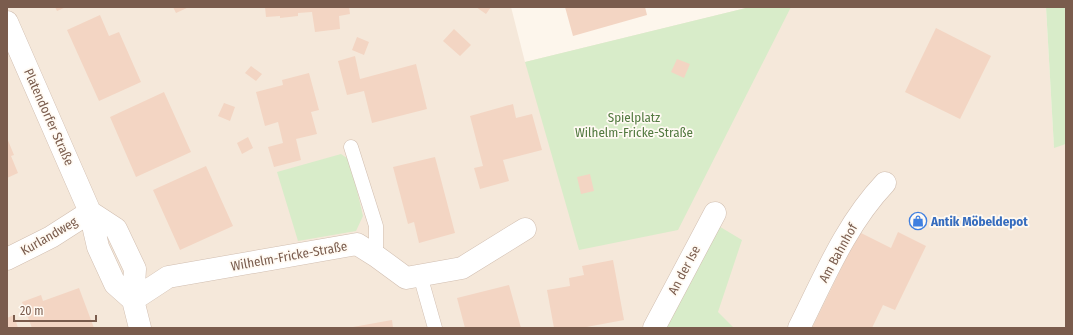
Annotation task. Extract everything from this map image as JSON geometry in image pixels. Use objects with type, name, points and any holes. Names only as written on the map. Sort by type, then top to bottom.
[{"type":"street","name":"Platendorfer Straße","points":[[7,22],[90,212]]},
{"type":"street","name":"Am Bahnhof","points":[[799,328],[837,251],[870,200],[885,183]]},
{"type":"street","name":"Kurlandweg","points":[[7,259],[51,236],[90,212]]},
{"type":"street","points":[[90,212],[116,229],[135,269],[133,300],[140,328]]},
{"type":"street","name":"An der Ise","points":[[654,328],[715,213]]},
{"type":"street","name":"Wilhelm-Fricke-Straße","points":[[133,300],[168,277],[357,244],[406,278],[462,268],[525,229]]},
{"type":"lane","points":[[351,147],[376,226],[376,256]]},
{"type":"lane","points":[[420,275],[435,328]]},
{"type":"shaded area","points":[[7,7],[511,7],[525,62],[750,7],[1046,7],[1054,147],[1066,144],[1066,328],[7,328]]},
{"type":"green space","name":"Spielplatz Wilhelm-Fricke-Straße","points":[[750,7],[791,7],[678,230],[579,250],[525,62]]},
{"type":"green space","points":[[1046,7],[1066,7],[1066,144],[1054,148]]},
{"type":"green space","points":[[341,154],[350,160],[363,216],[356,231],[298,241],[277,172]]},
{"type":"green space","points":[[717,225],[742,240],[718,312],[734,328],[664,328]]},
{"type":"building","points":[[55,7],[66,7],[57,11]]},
{"type":"building","points":[[173,7],[189,7],[176,13]]},
{"type":"building","points":[[265,7],[349,7],[350,14],[339,16],[340,29],[315,32],[312,12],[298,13],[298,16],[280,18],[280,16],[266,17]]},
{"type":"building","points":[[476,7],[491,7],[486,14]]},
{"type":"building","points":[[565,7],[645,7],[647,15],[573,36]]},
{"type":"building","points":[[100,15],[109,36],[119,32],[141,82],[99,101],[67,30]]},
{"type":"building","points":[[936,28],[991,56],[960,119],[905,92]]},
{"type":"building","points":[[454,29],[471,45],[460,56],[443,41]]},
{"type":"building","points":[[357,37],[369,42],[364,55],[352,50]]},
{"type":"building","points":[[355,56],[360,79],[416,64],[427,109],[372,123],[364,91],[347,95],[338,61]]},
{"type":"building","points":[[677,59],[690,64],[684,78],[671,72]]},
{"type":"building","points":[[251,66],[262,74],[256,81],[245,73]]},
{"type":"building","points":[[309,73],[319,110],[311,112],[317,134],[296,139],[301,160],[274,167],[268,147],[283,143],[278,122],[265,126],[256,92],[283,85],[282,80]]},
{"type":"building","points":[[164,92],[191,152],[136,177],[110,117]]},
{"type":"building","points":[[224,103],[235,107],[230,121],[218,116]]},
{"type":"building","points":[[513,104],[516,118],[532,114],[542,150],[503,160],[509,181],[480,189],[474,168],[483,166],[470,116]]},
{"type":"building","points":[[248,137],[253,148],[242,154],[237,143]]},
{"type":"building","points":[[7,138],[14,155],[11,156],[18,173],[7,178]]},
{"type":"building","points":[[435,157],[455,233],[419,243],[414,222],[408,224],[393,167]]},
{"type":"building","points":[[206,166],[233,226],[180,250],[153,190]]},
{"type":"building","points":[[590,174],[594,191],[581,194],[577,177]]},
{"type":"building","points":[[859,232],[891,248],[898,232],[926,246],[895,310],[883,305],[872,328],[812,328]]},
{"type":"building","points":[[613,260],[624,320],[581,328],[554,328],[547,290],[570,286],[569,278],[584,275],[582,266]]},
{"type":"building","points":[[509,285],[521,328],[465,328],[457,298]]},
{"type":"building","points":[[79,288],[94,328],[32,328],[22,302],[41,295],[43,301]]},
{"type":"building","points":[[14,315],[18,328],[7,328],[7,318]]},
{"type":"building","points":[[392,320],[393,328],[353,328],[353,327]]},
{"type":"place","name":"Antik Möbeldepot","points":[[918,221]]}]
